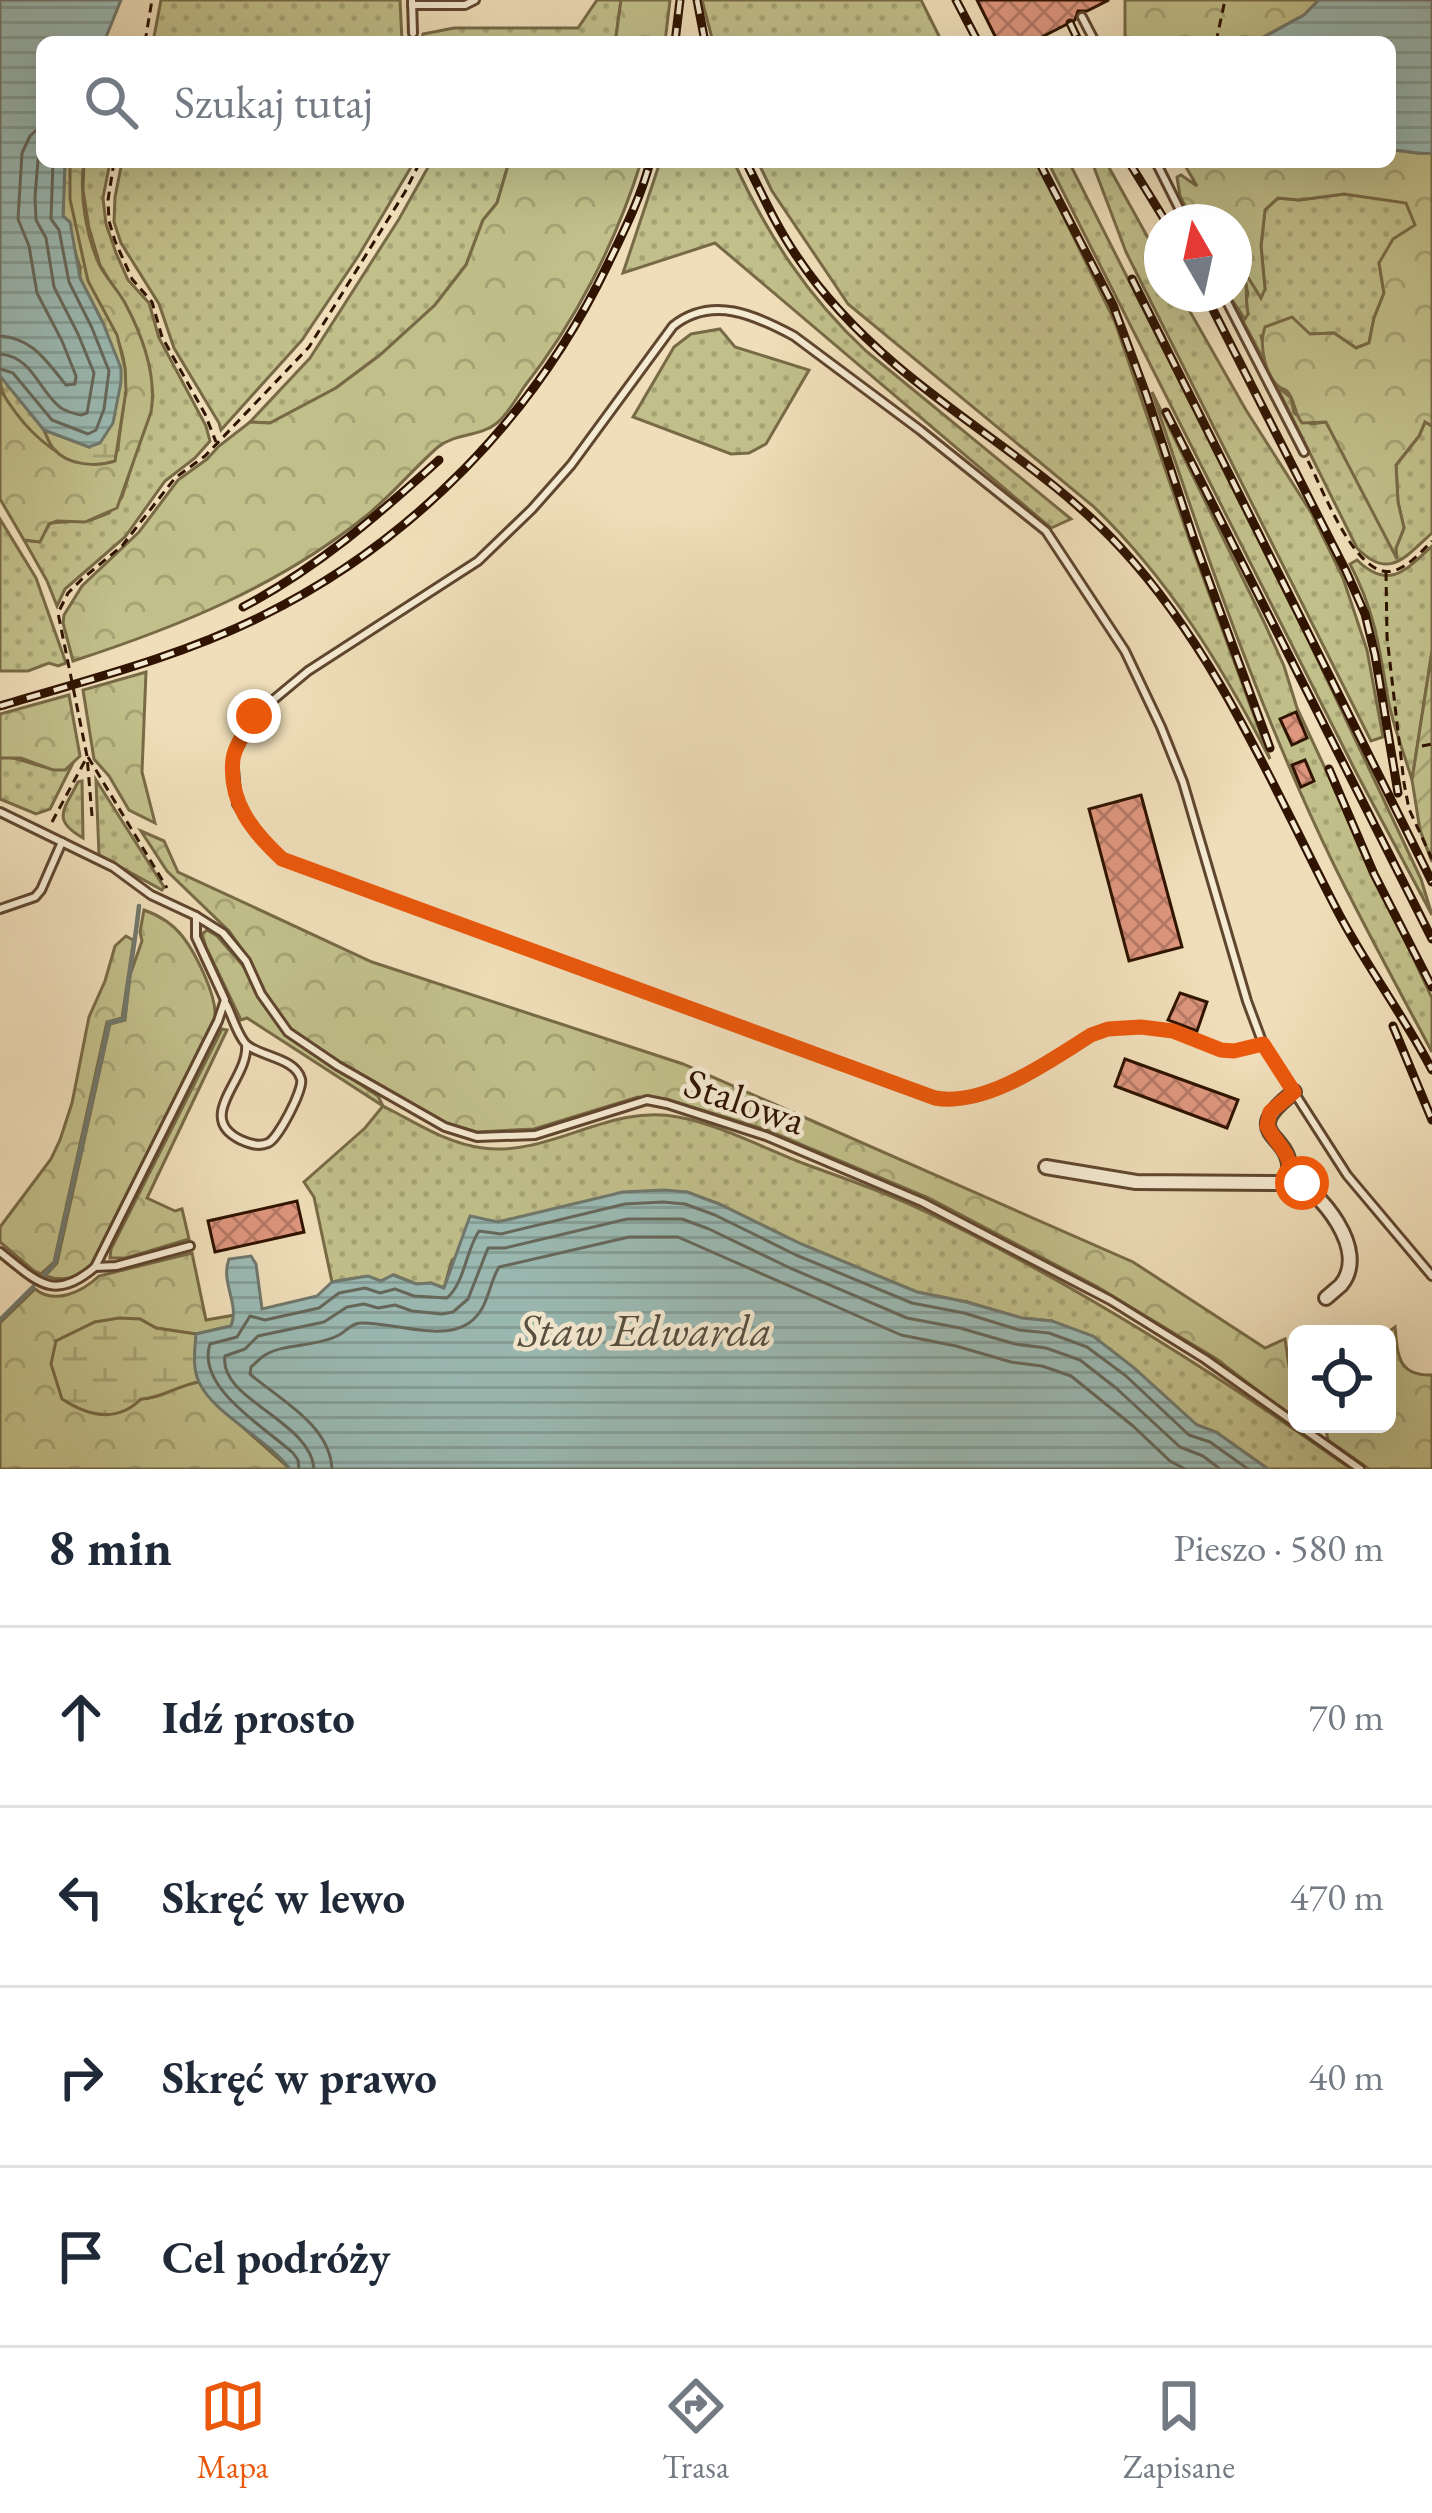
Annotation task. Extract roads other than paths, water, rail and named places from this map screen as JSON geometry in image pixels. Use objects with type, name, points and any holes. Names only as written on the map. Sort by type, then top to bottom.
[{"type":"street","points":[[1046,1167],[1136,1181],[1280,1183],[1291,1168],[1267,1122],[1270,1112],[1294,1092]]},
{"type":"street","points":[[1289,1175],[1316,1195],[1340,1225],[1346,1241],[1344,1281],[1326,1298]]},
{"type":"lane","points":[[413,33],[412,2],[465,5],[475,0]]},
{"type":"lane","points":[[1082,17],[1092,36]]},
{"type":"lane","points":[[1159,168],[1177,204]]},
{"type":"lane","points":[[1263,1044],[1221,1050],[1160,1028],[1108,1029],[992,1091],[956,1101],[935,1098],[282,859],[259,837],[237,804],[233,757],[254,716],[278,694],[478,560],[532,509],[571,465],[642,364],[685,316],[736,311],[772,324],[920,430],[1046,531],[1125,651],[1161,728],[1183,782],[1263,1044],[1347,1175],[1432,1276]]},
{"type":"lane","points":[[1232,312],[1304,452]]},
{"type":"lane","name":"Stalowa","points":[[0,812],[113,867],[151,896],[223,933],[246,961],[261,994],[288,1032],[445,1127],[477,1137],[535,1135],[647,1100],[766,1136],[922,1202],[1111,1300],[1205,1359],[1360,1469]]},
{"type":"lane","points":[[0,909],[35,897],[62,842]]},
{"type":"lane","points":[[196,916],[196,937],[245,1044],[246,1059],[220,1118],[235,1137],[265,1144],[276,1138],[301,1088],[301,1078],[294,1068],[245,1044]]},
{"type":"lane","points":[[0,1252],[33,1279],[55,1287],[68,1286],[95,1267],[225,1000]]},
{"type":"lane","points":[[95,1267],[190,1246]]},
{"type":"water","points":[[0,0],[121,0],[106,36],[36,36],[36,168],[65,168],[63,216],[70,222],[80,278],[121,368],[113,423],[100,443],[89,447],[44,430],[0,376]]},
{"type":"water","points":[[1319,0],[1432,0],[1432,153],[1396,151],[1396,36],[1266,36],[1304,15]]},
{"type":"water","name":"Staw Edwarda","points":[[623,1192],[687,1192],[719,1204],[917,1292],[1052,1321],[1093,1336],[1197,1425],[1216,1432],[1268,1469],[290,1469],[216,1405],[199,1382],[196,1334],[231,1326],[233,1318],[229,1259],[251,1256],[262,1309],[317,1296],[332,1282],[368,1276],[381,1281],[393,1275],[444,1288],[470,1216],[498,1222]]},
{"type":"waterway","points":[[44,1275],[55,1263],[109,1023],[124,1019],[139,906]]},
{"type":"waterway","points":[[0,1320],[33,1287]]},
{"type":"railway","points":[[676,36],[680,0]]},
{"type":"railway","points":[[697,0],[704,36]]},
{"type":"railway","points":[[956,0],[975,36]]},
{"type":"railway","points":[[1070,23],[1076,36]]},
{"type":"railway","points":[[0,706],[165,656],[260,617],[369,552],[418,512],[506,423],[544,373],[608,264],[648,168]]},
{"type":"railway","points":[[749,168],[790,247],[843,314],[924,388],[1068,498],[1156,589],[1216,677],[1339,914],[1432,1070]]},
{"type":"railway","points":[[1042,168],[1113,305],[1270,748]]},
{"type":"railway","points":[[1133,168],[1155,204]]},
{"type":"railway","points":[[1132,279],[1432,882]]},
{"type":"railway","points":[[1214,312],[1365,614],[1398,793]]},
{"type":"railway","points":[[1166,412],[1432,939]]},
{"type":"railway","points":[[243,607],[321,558],[439,460]]},
{"type":"railway","points":[[1329,769],[1374,874],[1432,987]]},
{"type":"railway","points":[[1393,1026],[1432,1120]]}]
